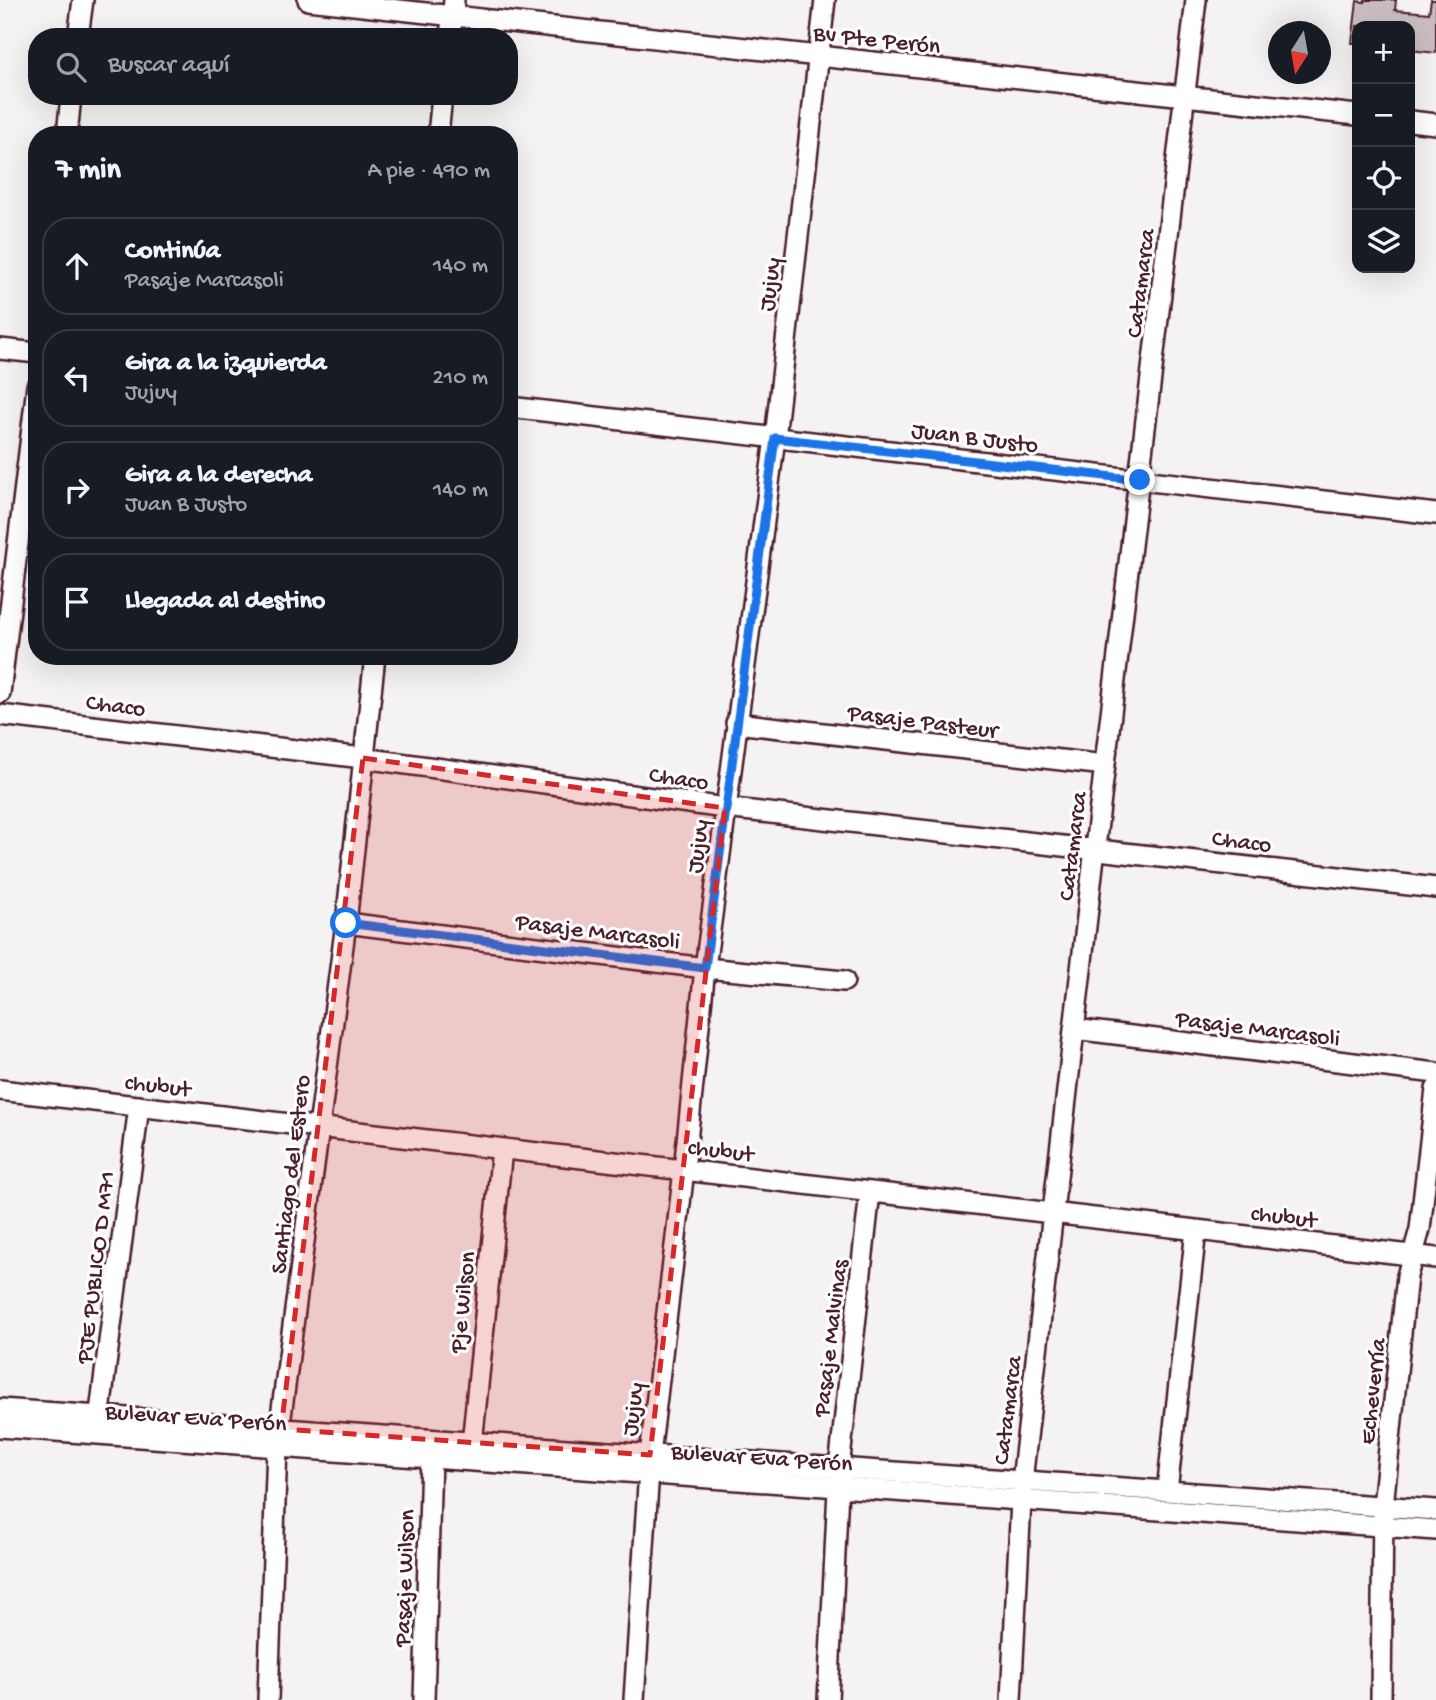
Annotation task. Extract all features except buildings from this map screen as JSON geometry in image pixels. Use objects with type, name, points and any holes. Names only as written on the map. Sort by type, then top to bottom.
[{"type":"street","points":[[79,28],[83,0]]},
{"type":"street","name":"Bv Pte Perón","points":[[308,0],[453,8],[820,56],[1352,115]]},
{"type":"street","name":"Jujuy","points":[[634,1700],[650,1464],[705,968],[775,438],[825,0]]},
{"type":"street","name":"Catamarca","points":[[1011,1700],[1022,1490],[1196,0]]},
{"type":"street","points":[[451,28],[453,8]]},
{"type":"street","points":[[68,126],[70,105]]},
{"type":"street","points":[[439,126],[441,105]]},
{"type":"street","points":[[1415,122],[1436,124]]},
{"type":"street","points":[[0,349],[28,352]]},
{"type":"street","name":"Juan B Justo","points":[[518,408],[1436,514]]},
{"type":"street","points":[[0,693],[28,461]]},
{"type":"street","name":"Santiago del Estero","points":[[268,1700],[279,1438],[346,923],[375,665]]},
{"type":"street","name":"Chaco","points":[[0,715],[363,758],[725,808],[1436,888]]},
{"type":"street","name":"Pasaje Pasteur","points":[[736,723],[1105,765]]},
{"type":"street","name":"Pasaje Marcasoli","points":[[346,923],[705,968],[844,981]]},
{"type":"street","name":"Pasaje Marcasoli","points":[[1074,1029],[1436,1073]]},
{"type":"street","name":"chubut","points":[[0,1090],[1436,1258]]},
{"type":"street","name":"Echeverría","points":[[1381,1700],[1383,1516],[1407,1276],[1420,1229],[1436,1095]]},
{"type":"street","name":"PJE PUBLICO D M71","points":[[98,1425],[139,1106]]},
{"type":"street","name":"Pje Wilson","points":[[471,1451],[502,1149]]},
{"type":"street","name":"Pasaje Malvinas","points":[[828,1700],[838,1477],[870,1192]]},
{"type":"street","points":[[1167,1491],[1196,1230]]},
{"type":"street","name":"Bulevar Eva Perón","points":[[0,1409],[98,1425],[1383,1516],[1436,1510]]},
{"type":"street","name":"Bulevar Eva Perón","points":[[0,1427],[98,1425]]},
{"type":"street","name":"Bulevar Eva Perón","points":[[279,1438],[431,1458],[471,1451]]},
{"type":"street","name":"Pasaje Wilson","points":[[424,1700],[431,1458]]},
{"type":"street","name":"Bulevar Eva Perón","points":[[1022,1490],[1167,1491],[1383,1516],[1436,1530]]},
{"type":"highlighted area","points":[[363,758],[725,808],[650,1455],[281,1429]]},
{"type":"route","points":[[346,923],[705,968],[775,438],[1140,480]]}]
